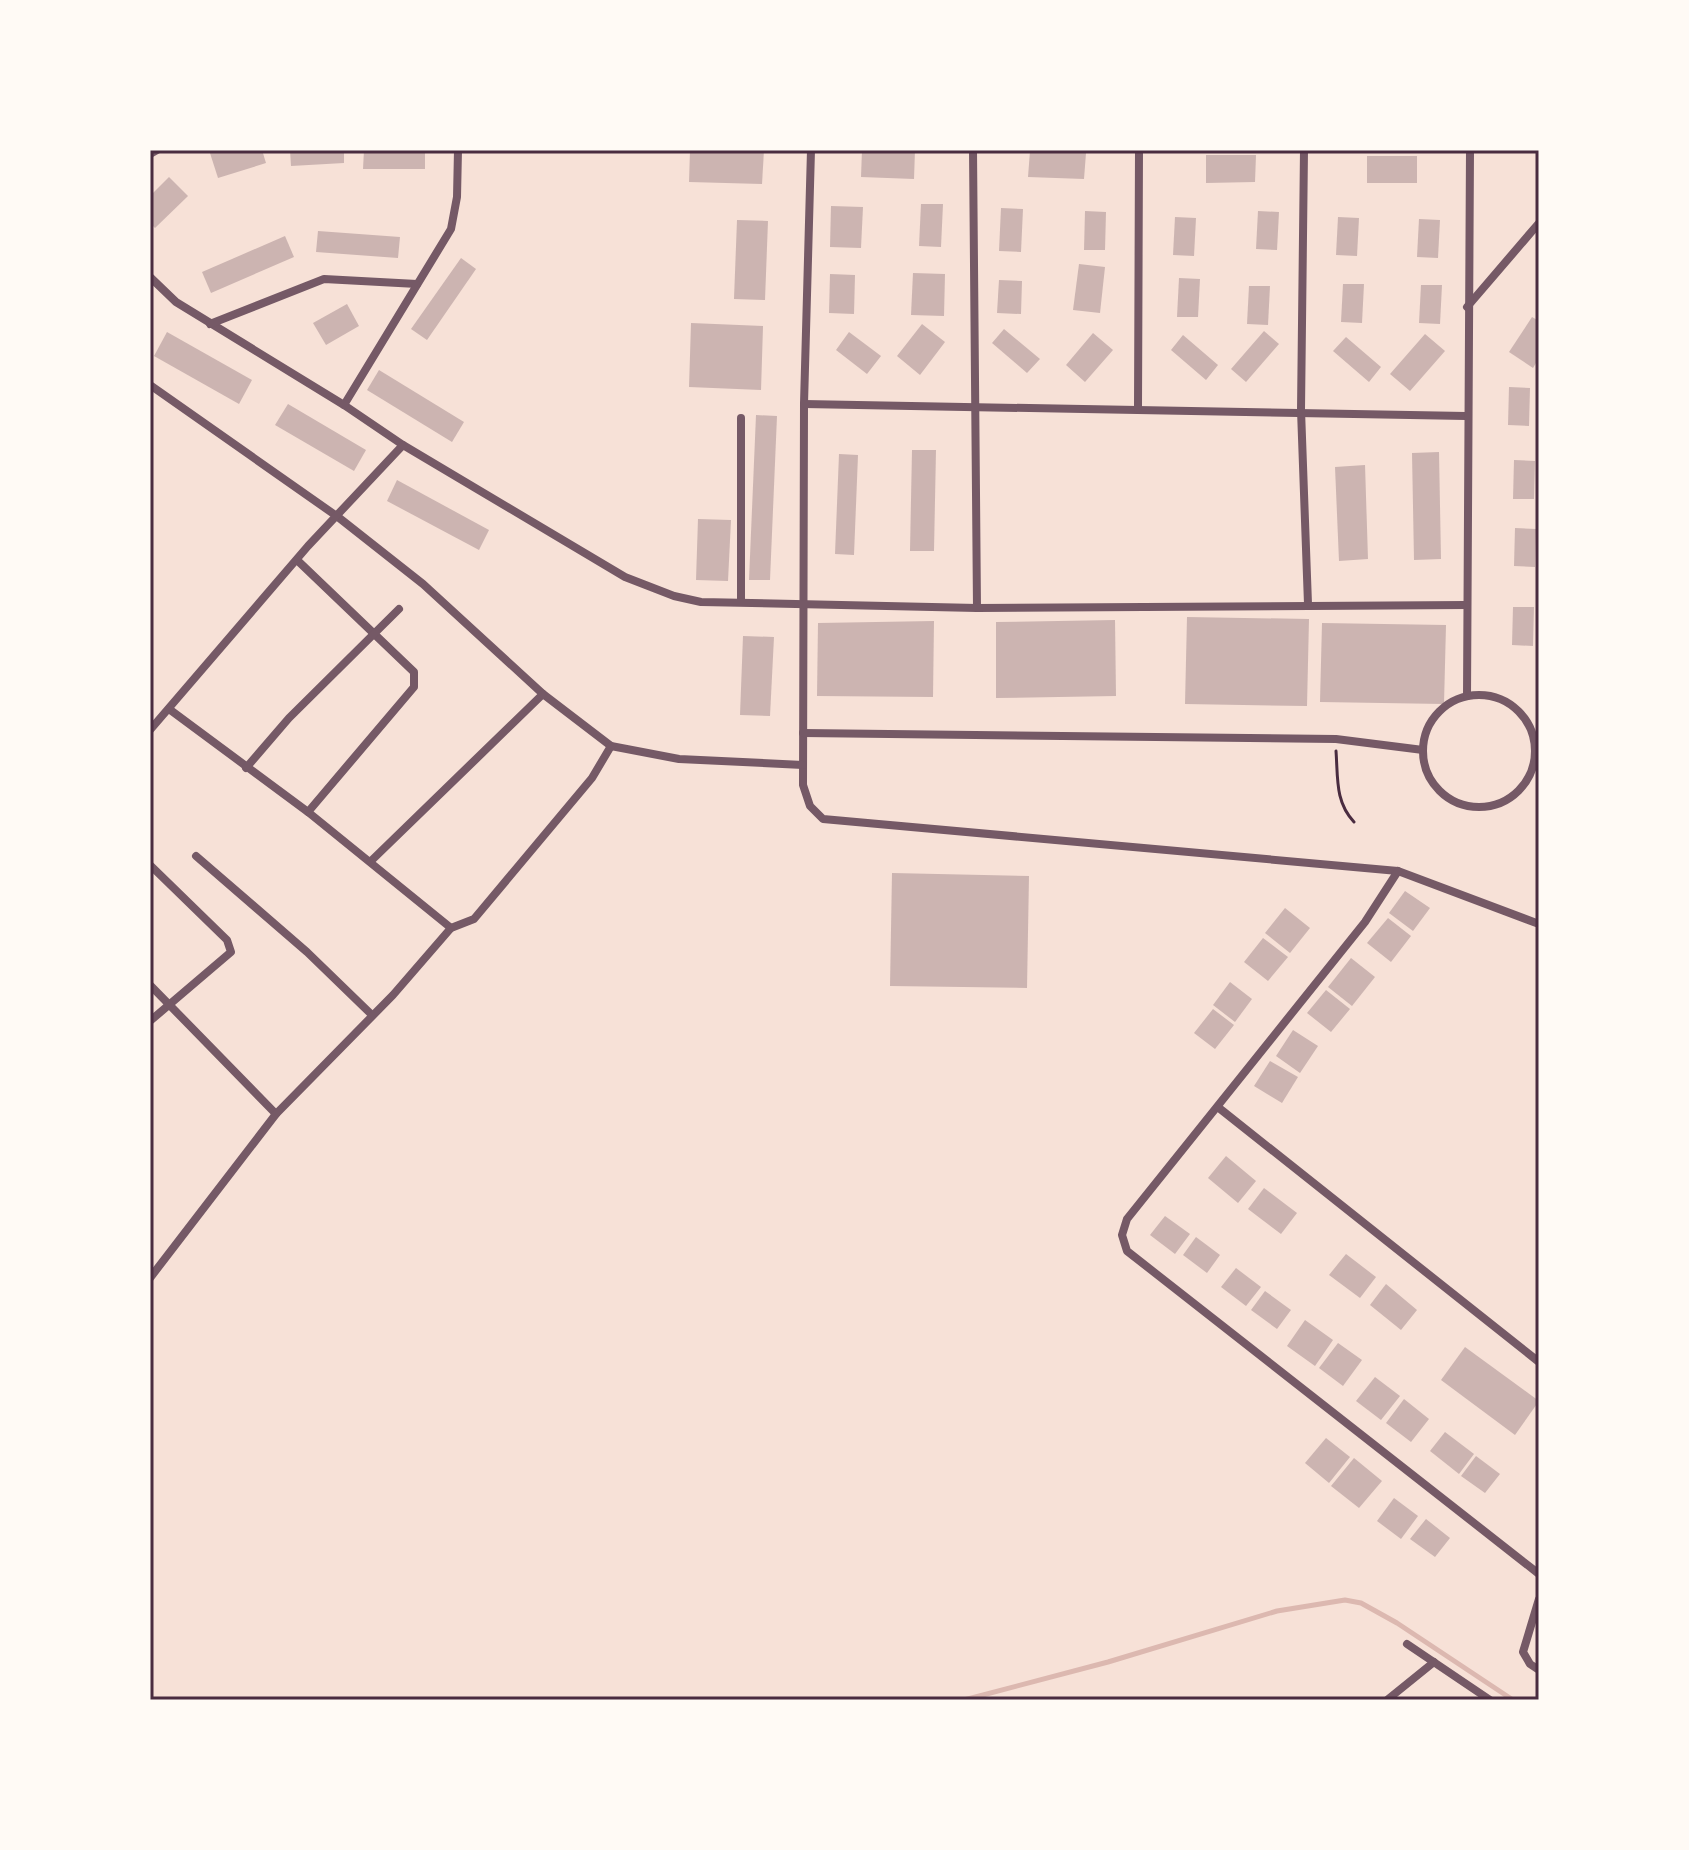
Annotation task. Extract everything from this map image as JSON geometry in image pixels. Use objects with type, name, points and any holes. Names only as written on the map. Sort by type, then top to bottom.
[{"type":"street","points":[[150,154],[157,150]]},
{"type":"street","points":[[344,405],[451,229],[457,197],[458,150]]},
{"type":"street","points":[[811,150],[804,404],[803,785],[815,814],[823,819],[1398,871],[1539,924]]},
{"type":"street","points":[[973,150],[977,608]]},
{"type":"street","points":[[1138,409],[1139,150]]},
{"type":"street","points":[[1304,150],[1301,410],[1308,604]]},
{"type":"street","points":[[1467,696],[1466,416],[1470,150]]},
{"type":"street","points":[[1467,307],[1539,223]]},
{"type":"street","points":[[150,277],[176,302],[403,445],[625,577],[674,596],[701,602],[977,608],[1466,605]]},
{"type":"street","points":[[210,324],[324,279],[417,284]]},
{"type":"street","points":[[150,385],[338,517],[423,584],[543,694],[611,746],[650,755],[803,765]]},
{"type":"street","points":[[804,404],[1301,410],[1466,416]]},
{"type":"street","points":[[741,418],[741,602]]},
{"type":"street","points":[[150,730],[308,546],[403,445]]},
{"type":"street","points":[[297,560],[414,672],[416,684],[308,812]]},
{"type":"street","points":[[246,768],[289,718],[399,609]]},
{"type":"street","points":[[371,861],[543,694]]},
{"type":"street","points":[[1467,696],[1488,696],[1512,705],[1526,719],[1536,736],[1535,757],[1522,787],[1503,802],[1490,806],[1470,807],[1445,796],[1432,782],[1423,750],[1429,727],[1438,714],[1467,696]]},
{"type":"street","points":[[169,709],[308,812],[451,928]]},
{"type":"street","points":[[803,733],[1336,739],[1423,750]]},
{"type":"street","points":[[150,1278],[276,1114],[451,928],[474,919],[592,778],[611,746]]},
{"type":"street","points":[[196,856],[307,952],[372,1015]]},
{"type":"street","points":[[150,865],[227,940],[231,952],[150,1021]]},
{"type":"street","points":[[1398,871],[1365,922],[1127,1219],[1122,1235],[1127,1251],[1539,1574]]},
{"type":"street","points":[[150,985],[276,1114]]},
{"type":"street","points":[[1219,1108],[1539,1362]]},
{"type":"street","points":[[1539,1599],[1523,1652],[1539,1670]]},
{"type":"street","points":[[1407,1644],[1490,1700]]},
{"type":"street","points":[[1387,1700],[1434,1662]]},
{"type":"path","points":[[1336,739],[1338,794],[1344,811],[1354,822]]},
{"type":"building","points":[[209,150],[262,150],[266,163],[218,178]]},
{"type":"building","points":[[290,150],[344,150],[344,163],[291,166]]},
{"type":"building","points":[[364,150],[425,150],[425,169],[363,169]]},
{"type":"building","points":[[690,150],[764,150],[762,184],[689,182]]},
{"type":"building","points":[[862,150],[915,150],[914,179],[861,177]]},
{"type":"building","points":[[1030,151],[1086,153],[1084,179],[1028,177]]},
{"type":"building","points":[[1206,155],[1256,155],[1255,182],[1206,183]]},
{"type":"building","points":[[1367,156],[1417,156],[1417,183],[1367,183]]},
{"type":"building","points":[[169,177],[188,196],[155,228],[150,223],[150,196]]},
{"type":"building","points":[[921,204],[943,204],[941,247],[919,246]]},
{"type":"building","points":[[831,206],[863,207],[861,248],[830,247]]},
{"type":"building","points":[[1001,208],[1023,209],[1021,252],[999,251]]},
{"type":"building","points":[[1085,211],[1106,212],[1105,250],[1084,250]]},
{"type":"building","points":[[1258,211],[1279,212],[1277,250],[1256,249]]},
{"type":"building","points":[[1175,217],[1196,218],[1194,256],[1173,255]]},
{"type":"building","points":[[1338,217],[1359,218],[1357,256],[1336,255]]},
{"type":"building","points":[[1419,219],[1440,220],[1438,258],[1417,257]]},
{"type":"building","points":[[737,220],[768,221],[765,300],[734,299]]},
{"type":"building","points":[[318,231],[400,237],[398,258],[316,252]]},
{"type":"building","points":[[285,236],[294,257],[211,293],[202,272]]},
{"type":"building","points":[[461,258],[476,269],[427,340],[411,329]]},
{"type":"building","points":[[1079,264],[1105,267],[1100,313],[1073,310]]},
{"type":"building","points":[[913,273],[945,274],[944,316],[911,315]]},
{"type":"building","points":[[830,274],[855,275],[854,314],[829,313]]},
{"type":"building","points":[[1179,278],[1200,279],[1198,317],[1177,317]]},
{"type":"building","points":[[999,280],[1022,281],[1021,314],[997,313]]},
{"type":"building","points":[[1343,284],[1364,284],[1362,323],[1341,322]]},
{"type":"building","points":[[1421,285],[1442,285],[1440,324],[1419,323]]},
{"type":"building","points":[[1249,286],[1270,286],[1268,325],[1247,324]]},
{"type":"building","points":[[347,304],[359,326],[326,345],[313,323]]},
{"type":"building","points":[[1532,317],[1539,321],[1539,358],[1533,368],[1509,352]]},
{"type":"building","points":[[691,323],[763,326],[761,390],[689,387]]},
{"type":"building","points":[[922,324],[945,342],[920,375],[897,356]]},
{"type":"building","points":[[1004,329],[1040,359],[1027,373],[992,343]]},
{"type":"building","points":[[1264,331],[1279,344],[1246,382],[1231,369]]},
{"type":"building","points":[[167,332],[252,380],[239,404],[154,356]]},
{"type":"building","points":[[849,332],[881,356],[867,374],[836,350]]},
{"type":"building","points":[[1093,333],[1113,350],[1085,382],[1066,365]]},
{"type":"building","points":[[1425,334],[1445,351],[1410,391],[1390,374]]},
{"type":"building","points":[[1183,335],[1218,365],[1206,380],[1171,350]]},
{"type":"building","points":[[1346,337],[1381,367],[1369,382],[1333,351]]},
{"type":"building","points":[[379,370],[464,422],[452,442],[367,390]]},
{"type":"building","points":[[1509,387],[1530,388],[1529,426],[1508,425]]},
{"type":"building","points":[[288,404],[366,450],[354,471],[275,425]]},
{"type":"building","points":[[756,415],[777,416],[770,580],[749,580]]},
{"type":"building","points":[[912,450],[936,450],[934,551],[910,551]]},
{"type":"building","points":[[1439,452],[1441,559],[1414,560],[1412,453]]},
{"type":"building","points":[[839,454],[858,455],[854,555],[835,554]]},
{"type":"building","points":[[1514,460],[1535,461],[1534,499],[1513,499]]},
{"type":"building","points":[[1365,465],[1368,559],[1339,561],[1335,467]]},
{"type":"building","points":[[397,480],[489,530],[479,550],[387,501]]},
{"type":"building","points":[[698,519],[731,520],[728,581],[696,580]]},
{"type":"building","points":[[1515,528],[1536,529],[1535,567],[1514,566]]},
{"type":"building","points":[[1513,607],[1534,607],[1533,646],[1512,645]]},
{"type":"building","points":[[1187,617],[1309,619],[1307,706],[1185,704]]},
{"type":"building","points":[[1115,620],[1116,696],[996,698],[996,622]]},
{"type":"building","points":[[934,621],[933,697],[817,696],[818,623]]},
{"type":"building","points":[[1322,623],[1446,625],[1444,704],[1320,702]]},
{"type":"building","points":[[743,636],[774,637],[770,716],[740,715]]},
{"type":"building","points":[[892,873],[1029,876],[1027,988],[890,986]]},
{"type":"building","points":[[1405,891],[1430,908],[1413,931],[1389,913]]},
{"type":"building","points":[[1285,908],[1310,928],[1290,953],[1265,933]]},
{"type":"building","points":[[1388,918],[1411,936],[1391,962],[1367,943]]},
{"type":"building","points":[[1263,938],[1288,957],[1268,981],[1244,962]]},
{"type":"building","points":[[1351,958],[1375,977],[1352,1006],[1328,987]]},
{"type":"building","points":[[1230,982],[1252,999],[1235,1022],[1213,1005]]},
{"type":"building","points":[[1326,990],[1350,1009],[1331,1032],[1307,1013]]},
{"type":"building","points":[[1213,1009],[1234,1025],[1215,1049],[1194,1033]]},
{"type":"building","points":[[1293,1030],[1318,1046],[1300,1073],[1276,1056]]},
{"type":"building","points":[[1270,1061],[1298,1077],[1282,1103],[1254,1086]]},
{"type":"building","points":[[1226,1156],[1256,1181],[1238,1203],[1208,1178]]},
{"type":"building","points":[[1264,1188],[1297,1213],[1281,1234],[1248,1209]]},
{"type":"building","points":[[1165,1216],[1190,1234],[1175,1254],[1150,1235]]},
{"type":"building","points":[[1196,1237],[1220,1255],[1207,1273],[1183,1255]]},
{"type":"building","points":[[1346,1254],[1376,1277],[1360,1298],[1329,1275]]},
{"type":"building","points":[[1236,1268],[1261,1287],[1246,1306],[1221,1287]]},
{"type":"building","points":[[1386,1284],[1417,1310],[1401,1330],[1370,1305]]},
{"type":"building","points":[[1265,1291],[1291,1310],[1277,1329],[1251,1310]]},
{"type":"building","points":[[1305,1320],[1333,1340],[1315,1366],[1287,1346]]},
{"type":"building","points":[[1338,1343],[1362,1360],[1343,1386],[1319,1368]]},
{"type":"building","points":[[1465,1347],[1539,1401],[1515,1435],[1441,1380]]},
{"type":"building","points":[[1375,1377],[1400,1396],[1381,1420],[1356,1401]]},
{"type":"building","points":[[1404,1399],[1429,1419],[1411,1442],[1386,1423]]},
{"type":"building","points":[[1445,1432],[1474,1454],[1459,1474],[1430,1451]]},
{"type":"building","points":[[1326,1438],[1350,1457],[1329,1483],[1305,1463]]},
{"type":"building","points":[[1476,1456],[1500,1474],[1485,1493],[1461,1476]]},
{"type":"building","points":[[1354,1458],[1382,1481],[1359,1508],[1331,1486]]},
{"type":"building","points":[[1394,1498],[1418,1516],[1401,1539],[1377,1521]]},
{"type":"building","points":[[1426,1519],[1450,1538],[1435,1557],[1410,1539]]},
{"type":"waterway","points":[[964,1700],[1108,1662],[1277,1611],[1345,1600],[1361,1603],[1397,1623],[1513,1700]]}]
